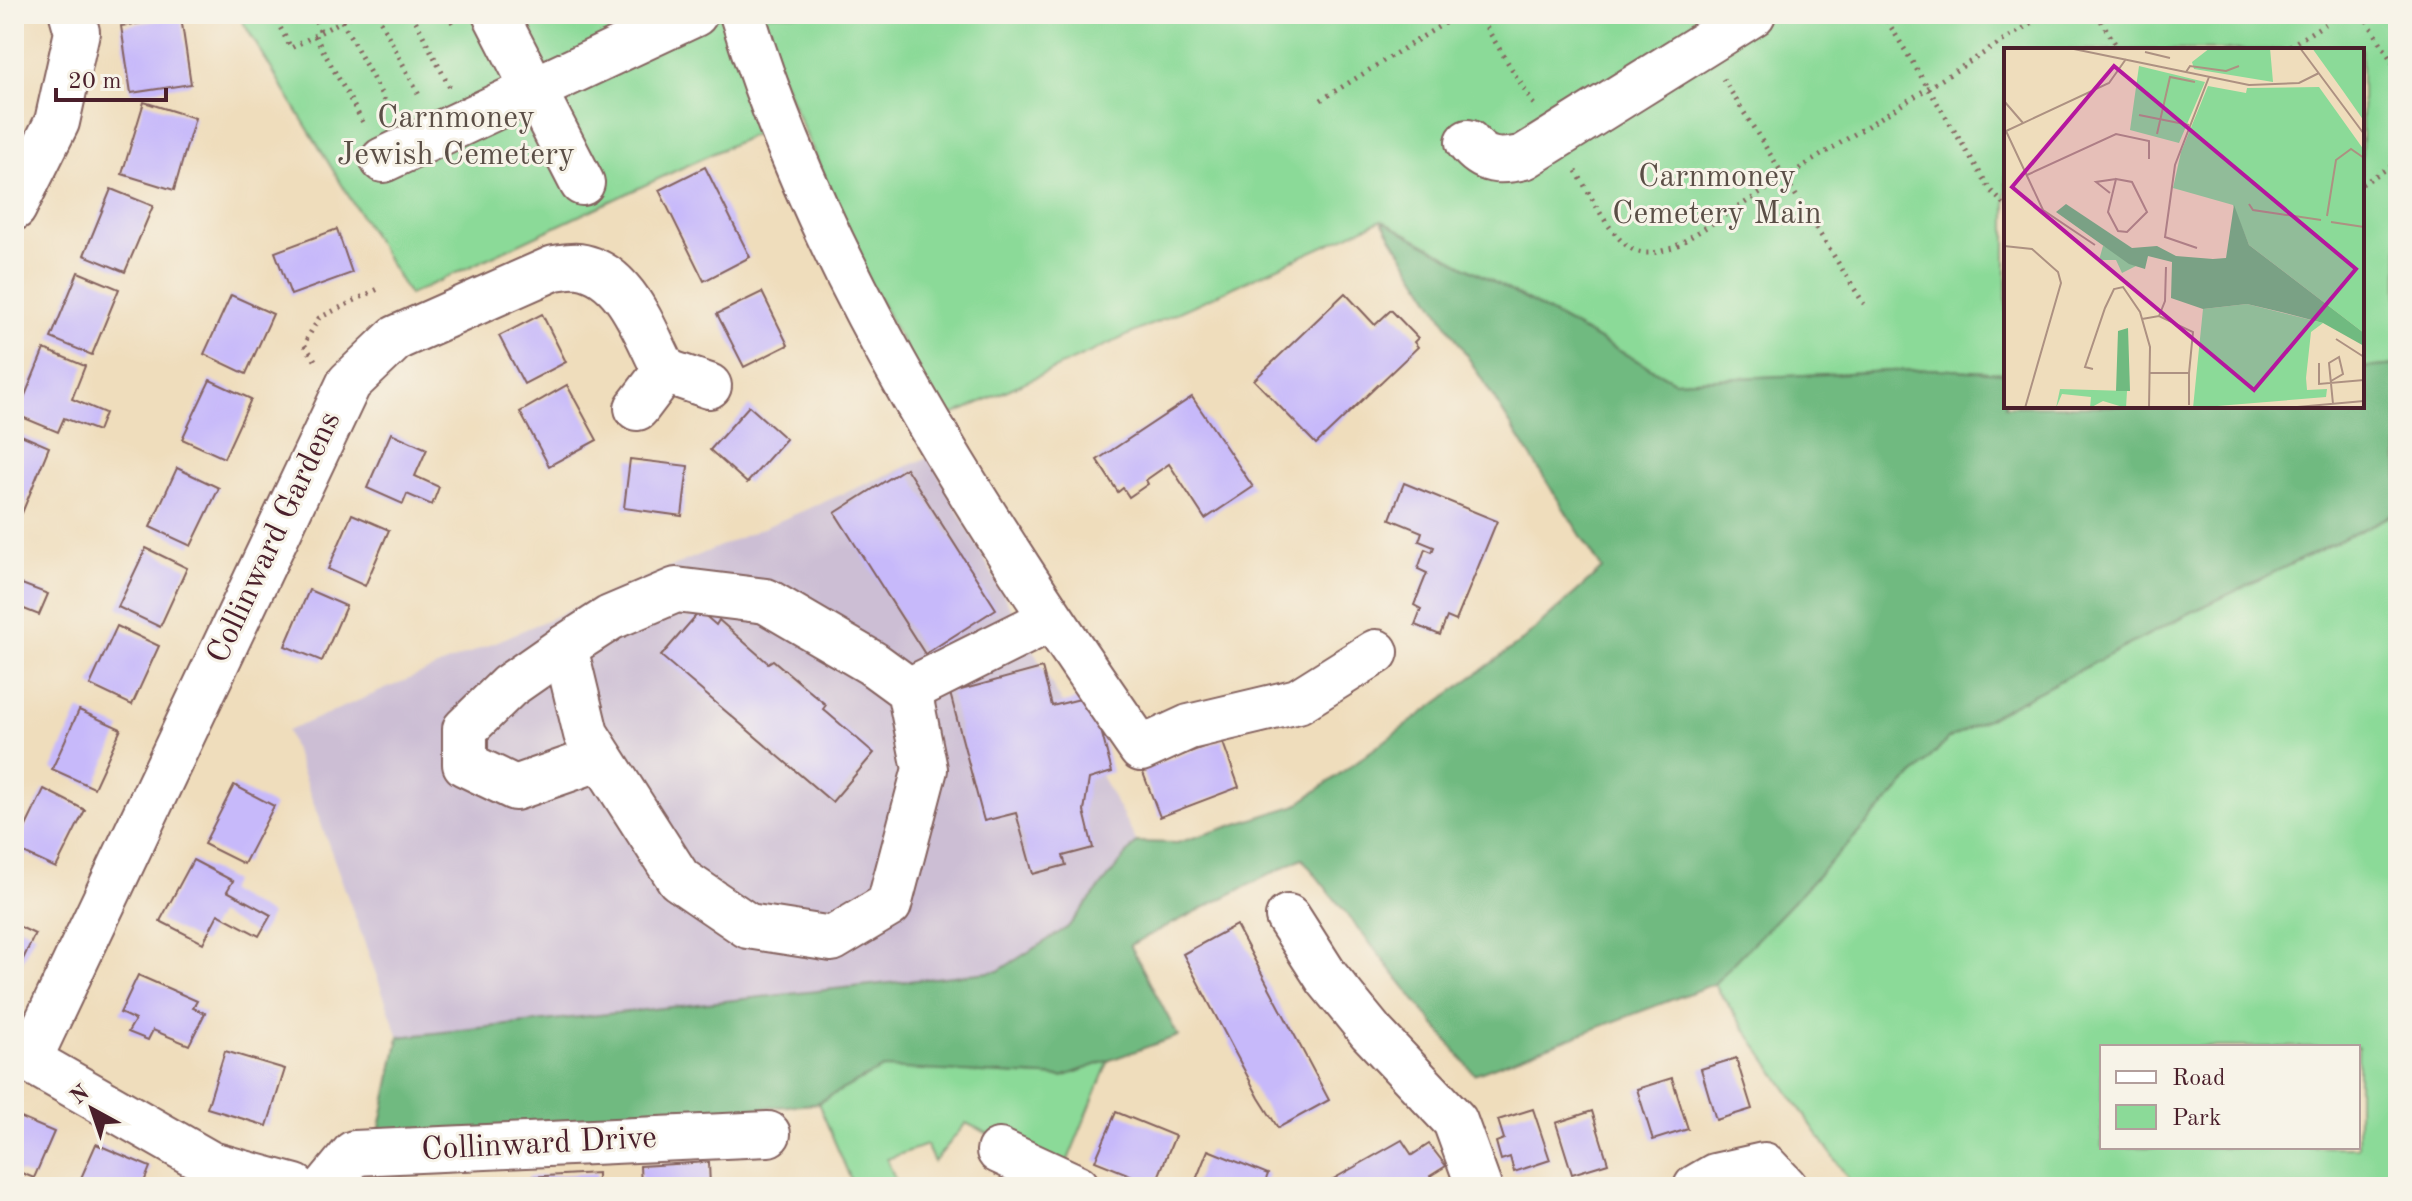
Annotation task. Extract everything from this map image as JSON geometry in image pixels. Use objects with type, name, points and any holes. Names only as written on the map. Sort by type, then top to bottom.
[{"type":"street","points":[[14,208],[57,122],[77,32],[72,14]]},
{"type":"street","points":[[495,14],[582,183]]},
{"type":"street","points":[[425,140],[695,14]]},
{"type":"street","points":[[742,14],[794,158],[847,273],[935,432],[1051,619],[1141,749],[1189,727],[1298,701],[1376,652]]},
{"type":"street","points":[[1468,142],[1477,154],[1491,160],[1507,161],[1524,157],[1753,14]]},
{"type":"street","name":"Collinward Gardens","points":[[22,1057],[349,383],[396,338],[554,268],[576,265],[596,270],[629,301],[665,371]]},
{"type":"street","points":[[637,408],[665,371],[709,386]]},
{"type":"street","points":[[565,647],[586,734],[679,879],[748,926],[832,939],[889,905],[925,769],[909,690],[872,663],[766,601],[676,590],[610,618],[565,647],[509,686],[465,729],[465,764],[515,788],[601,758]]},
{"type":"street","points":[[909,690],[1051,619]]},
{"type":"street","points":[[1288,917],[1327,978],[1371,1032],[1455,1121],[1479,1187]]},
{"type":"street","points":[[22,1057],[211,1164],[295,1187]]},
{"type":"street","name":"Collinward Drive","points":[[326,1187],[354,1153],[768,1134]]},
{"type":"street","points":[[999,1151],[1077,1187]]},
{"type":"street","points":[[1696,1187],[1715,1176],[1764,1165],[1785,1187]]},
{"type":"path","points":[[273,14],[291,48],[351,15]]},
{"type":"path","points":[[312,14],[318,34],[425,140]]},
{"type":"path","points":[[377,14],[425,140]]},
{"type":"path","points":[[412,14],[425,140]]},
{"type":"path","points":[[1321,100],[1459,14]]},
{"type":"path","points":[[1883,14],[1991,191],[2004,204]]},
{"type":"path","points":[[1610,226],[1620,239],[1635,250],[1652,254],[1673,248],[2046,14]]},
{"type":"path","points":[[2097,14],[2118,48]]},
{"type":"path","points":[[2286,48],[2341,14]]},
{"type":"path","points":[[2363,14],[2398,71]]},
{"type":"path","points":[[342,21],[425,140]]},
{"type":"path","points":[[1702,45],[1864,304]]},
{"type":"path","points":[[2364,183],[2398,162]]},
{"type":"shaded area","points":[[929,457],[1137,842],[1068,927],[998,971],[399,1037],[287,731]]},
{"type":"green space","name":"Carnmoney Jewish Cemetery","points":[[238,14],[737,14],[759,132],[409,295]]},
{"type":"green space","name":"Carnmoney Cemetery Main","points":[[754,14],[2398,14],[2398,365],[2364,368],[2364,48],[2004,48],[2004,373],[1934,369],[1674,381],[1381,220],[944,419],[870,283]]},
{"type":"green space","points":[[1381,220],[1674,381],[1934,369],[2004,373],[2004,408],[2364,408],[2364,368],[2398,365],[2398,512],[2188,614],[1948,739],[1714,984],[1474,1074],[1302,858],[1130,945],[1178,1036],[1062,1077],[883,1068],[815,1104],[378,1137],[399,1037],[998,971],[1068,927],[1137,842],[1177,843],[1297,805],[1523,640],[1602,569]]},
{"type":"green space","points":[[2398,512],[2398,1187],[1854,1187],[1714,984],[1948,739],[2188,614]]},
{"type":"green space","points":[[1109,1060],[1064,1170],[966,1123],[934,1162],[926,1145],[887,1159],[898,1187],[854,1187],[818,1103],[883,1067],[1062,1077]]},
{"type":"building","points":[[181,17],[191,84],[131,93],[121,26]]},
{"type":"building","points":[[144,102],[195,118],[174,190],[122,174]]},
{"type":"building","points":[[705,167],[750,257],[704,281],[659,190]]},
{"type":"building","points":[[111,189],[153,206],[125,272],[84,255]]},
{"type":"building","points":[[337,229],[352,273],[291,295],[275,252]]},
{"type":"building","points":[[78,272],[119,289],[92,355],[51,338]]},
{"type":"building","points":[[762,292],[788,345],[744,367],[717,314]]},
{"type":"building","points":[[1345,293],[1375,325],[1391,310],[1418,338],[1414,342],[1418,347],[1316,444],[1254,380]]},
{"type":"building","points":[[231,295],[273,314],[246,374],[204,354]]},
{"type":"building","points":[[542,314],[566,362],[524,384],[499,336]]},
{"type":"building","points":[[44,349],[85,366],[72,399],[105,413],[98,431],[64,418],[58,432],[17,415]]},
{"type":"building","points":[[210,380],[251,399],[224,458],[182,439]]},
{"type":"building","points":[[567,385],[597,440],[549,466],[520,412]]},
{"type":"building","points":[[1192,397],[1253,487],[1205,519],[1169,464],[1129,497],[1123,488],[1118,492],[1097,460]]},
{"type":"building","points":[[749,406],[786,439],[747,483],[710,450]]},
{"type":"building","points":[[14,432],[49,447],[22,513],[14,510]]},
{"type":"building","points":[[391,433],[427,449],[415,476],[439,487],[432,505],[407,494],[403,504],[367,488]]},
{"type":"building","points":[[630,459],[688,466],[682,516],[624,508]]},
{"type":"building","points":[[177,468],[219,488],[191,546],[150,527]]},
{"type":"building","points":[[906,468],[996,609],[925,654],[835,513]]},
{"type":"building","points":[[1404,483],[1497,521],[1456,621],[1447,617],[1440,635],[1415,625],[1421,609],[1414,605],[1427,573],[1418,569],[1425,549],[1432,552],[1434,547],[1419,541],[1422,532],[1390,519]]},
{"type":"building","points":[[352,514],[389,530],[365,586],[328,569]]},
{"type":"building","points":[[146,548],[187,568],[160,627],[118,607]]},
{"type":"building","points":[[14,581],[48,594],[39,615],[14,605]]},
{"type":"building","points":[[309,590],[346,606],[322,661],[285,646]]},
{"type":"building","points":[[700,611],[716,625],[719,620],[768,663],[773,660],[826,705],[823,709],[874,753],[832,802],[661,656]]},
{"type":"building","points":[[117,626],[159,646],[132,705],[90,685]]},
{"type":"building","points":[[1042,668],[1052,706],[1092,696],[1112,772],[1089,779],[1084,811],[1093,848],[1063,856],[1066,865],[1033,874],[1016,813],[984,821],[950,693]]},
{"type":"building","points":[[79,710],[121,729],[94,788],[52,769]]},
{"type":"building","points":[[1222,740],[1239,787],[1160,817],[1142,770]]},
{"type":"building","points":[[234,785],[274,806],[244,864],[204,844]]},
{"type":"building","points":[[44,789],[85,810],[56,868],[15,849]]},
{"type":"building","points":[[193,860],[233,881],[227,891],[271,915],[259,936],[218,914],[203,943],[160,921]]},
{"type":"building","points":[[14,924],[35,934],[14,978]]},
{"type":"building","points":[[1236,925],[1329,1100],[1278,1128],[1183,954]]},
{"type":"building","points":[[138,975],[197,1001],[193,1008],[205,1013],[189,1045],[153,1030],[148,1040],[128,1032],[135,1020],[120,1013]]},
{"type":"building","points":[[225,1051],[285,1069],[267,1126],[207,1108]]},
{"type":"building","points":[[1736,1058],[1752,1109],[1716,1120],[1701,1069]]},
{"type":"building","points":[[1672,1078],[1688,1129],[1653,1140],[1637,1089]]},
{"type":"building","points":[[1533,1109],[1550,1160],[1514,1172],[1510,1157],[1501,1160],[1496,1142],[1504,1139],[1498,1120]]},
{"type":"building","points":[[1592,1111],[1608,1163],[1572,1174],[1556,1123]]},
{"type":"building","points":[[1116,1112],[1175,1136],[1155,1185],[1095,1161]]},
{"type":"building","points":[[14,1115],[54,1132],[34,1178],[14,1170]]},
{"type":"building","points":[[1402,1140],[1412,1155],[1429,1144],[1446,1166],[1430,1176],[1436,1187],[1331,1187],[1328,1182]]},
{"type":"building","points":[[96,1144],[150,1167],[142,1187],[77,1187]]},
{"type":"building","points":[[1208,1150],[1268,1174],[1263,1187],[1193,1187]]},
{"type":"building","points":[[709,1162],[710,1187],[641,1187],[640,1166]]},
{"type":"building","points":[[597,1173],[597,1187],[529,1187],[528,1177]]}]
